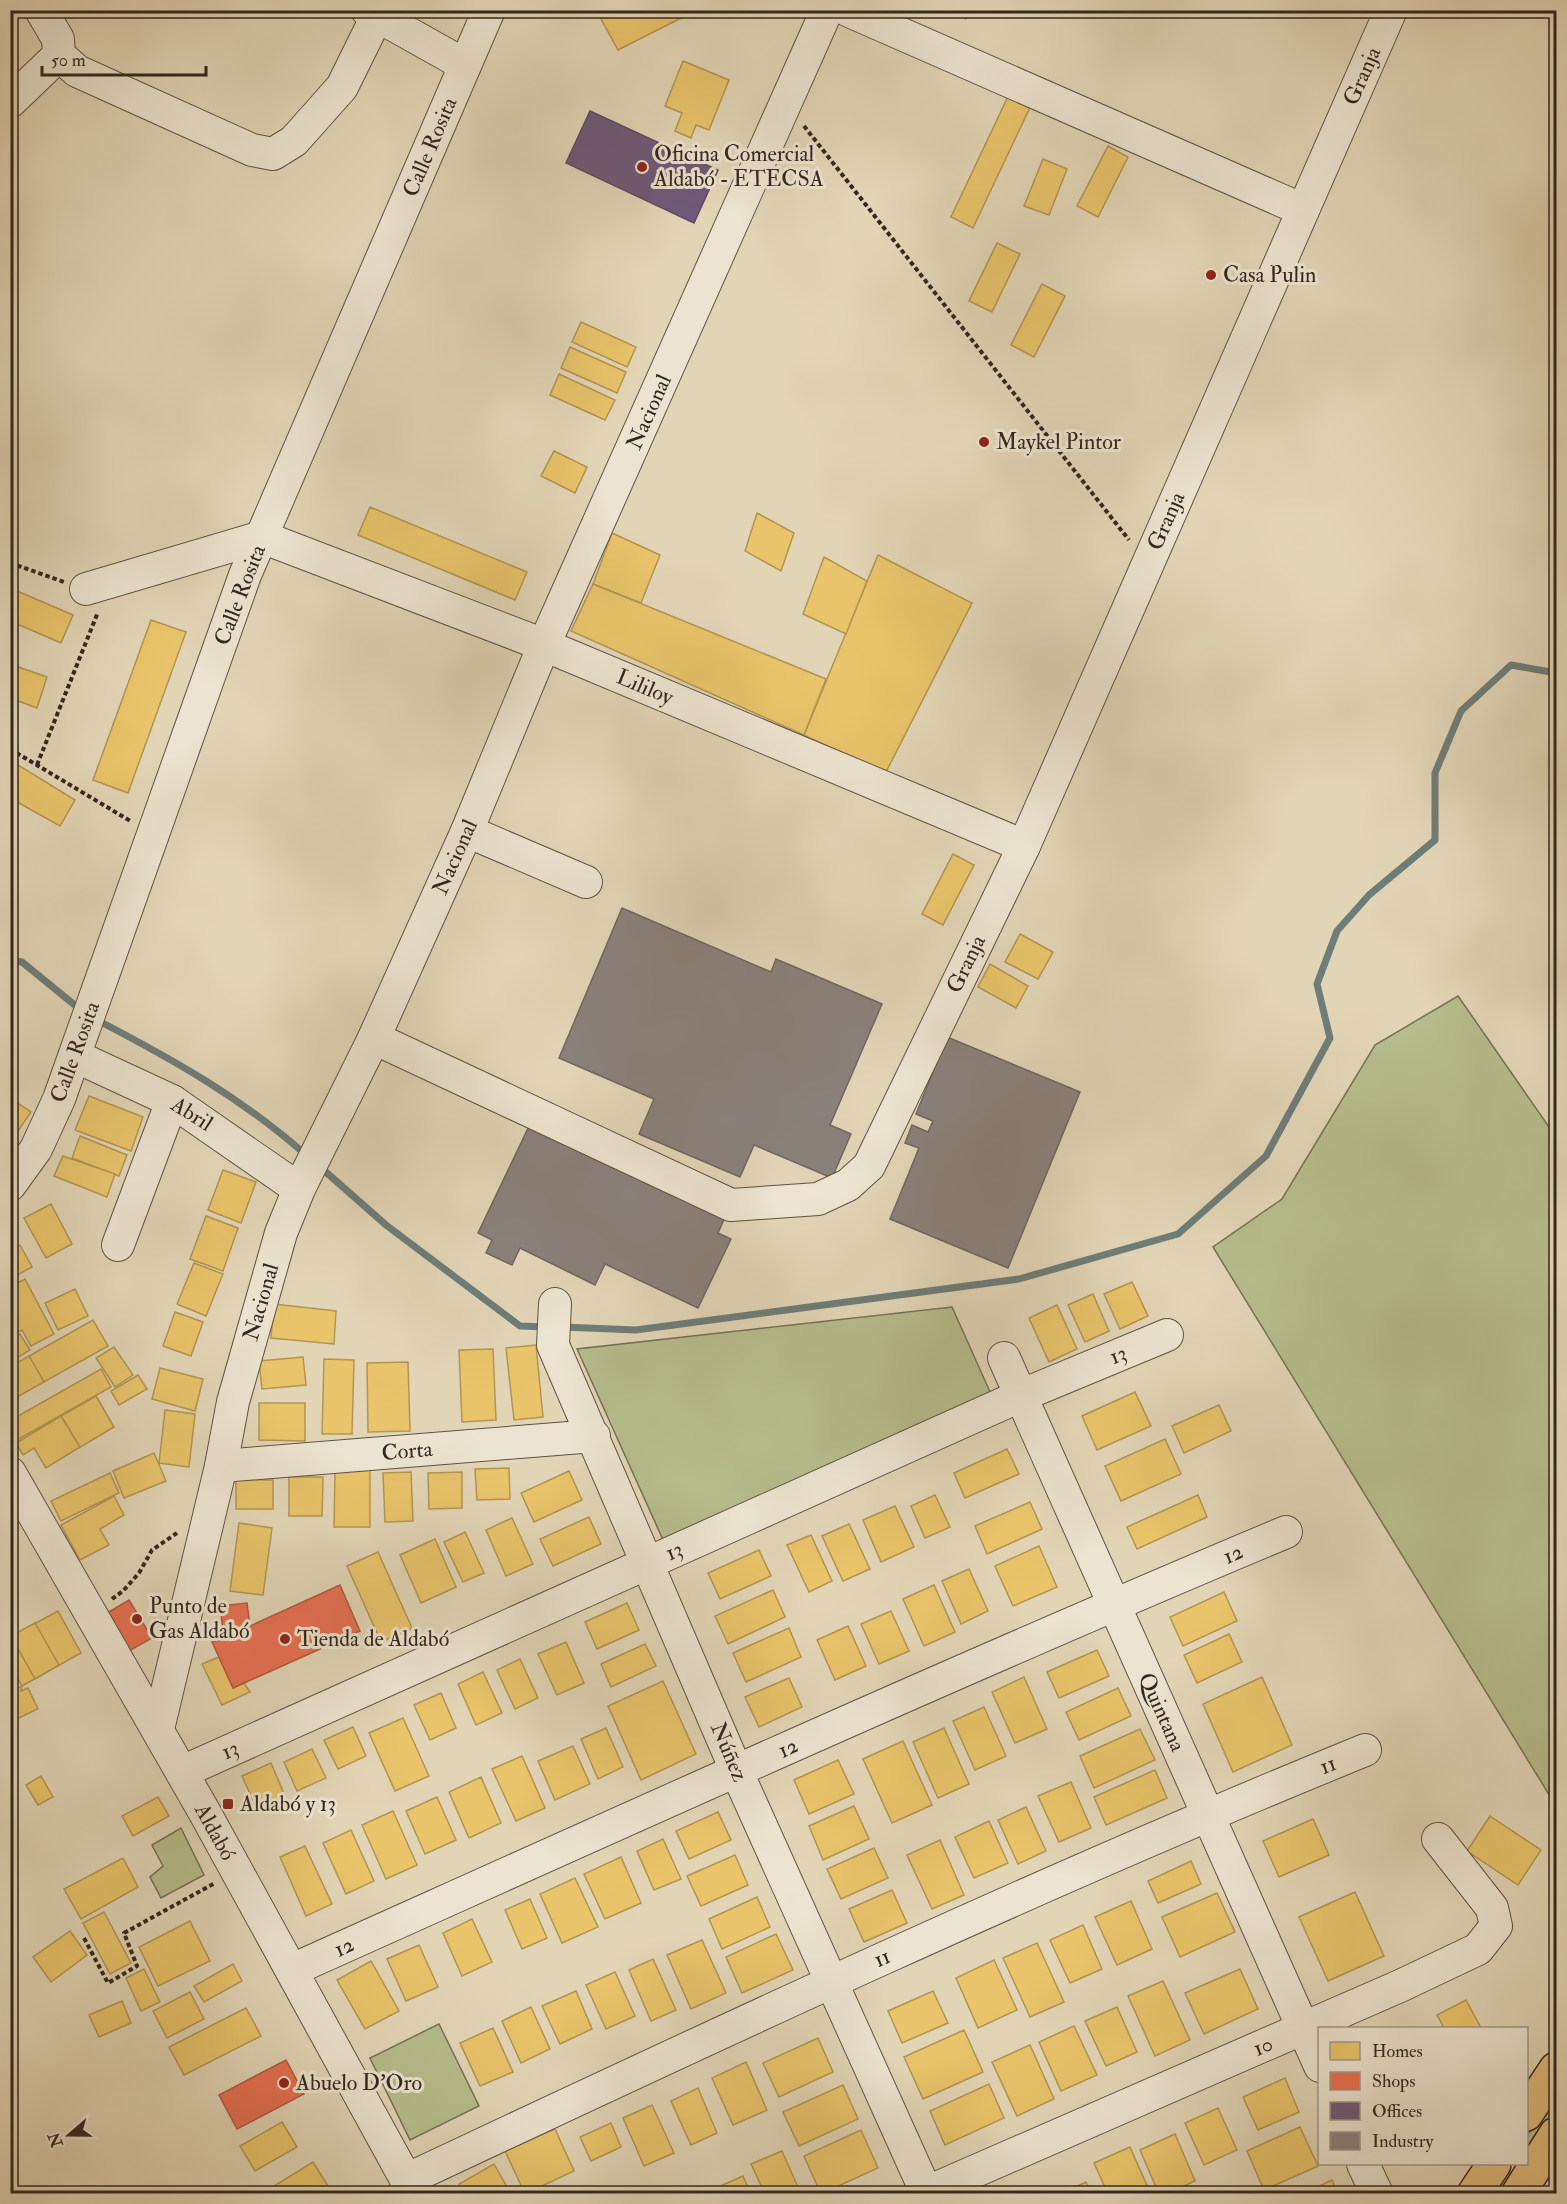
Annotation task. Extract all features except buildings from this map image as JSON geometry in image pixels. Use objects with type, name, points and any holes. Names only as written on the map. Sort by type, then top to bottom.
[{"type":"highway","points":[[1528,2112],[1557,2069]]},
{"type":"highway","points":[[1518,2193],[1557,2134]]},
{"type":"highway","points":[[1474,2193],[1493,2165]]},
{"type":"street","points":[[41,10],[58,39],[59,55],[77,71],[252,150],[273,154],[294,141],[342,87],[372,13],[465,65]]},
{"type":"street","name":"Calle Rosita","points":[[10,1185],[36,1149],[78,1044],[245,575],[489,10]]},
{"type":"street","name":"Nacional","points":[[158,1729],[221,1466],[236,1390],[282,1233],[303,1181],[374,1038],[467,831],[544,645],[827,10]]},
{"type":"street","points":[[847,10],[1303,210]]},
{"type":"street","name":"Granja","points":[[374,1038],[731,1205],[818,1199],[848,1185],[869,1166],[1024,846],[1391,10]]},
{"type":"street","points":[[10,102],[59,55]]},
{"type":"street","points":[[86,589],[262,537]]},
{"type":"street","name":"Lililoy","points":[[262,537],[544,645],[1024,846]]},
{"type":"street","points":[[467,831],[586,882]]},
{"type":"street","name":"Abril","points":[[78,1044],[303,1181]]},
{"type":"street","points":[[118,1245],[172,1101]]},
{"type":"street","name":"Núñez","points":[[555,1304],[553,1344],[736,1770],[926,2193]]},
{"type":"street","name":"13","points":[[182,1772],[1020,1396],[1167,1335]]},
{"type":"street","name":"Quintana","points":[[1004,1358],[1318,2062]]},
{"type":"street","name":"Corta","points":[[221,1466],[594,1436]]},
{"type":"street","name":"Aldabó","points":[[10,1473],[158,1729],[410,2187]]},
{"type":"street","name":"12","points":[[292,1970],[736,1770],[1113,1604],[1286,1532]]},
{"type":"street","name":"11","points":[[410,2187],[831,1980],[1207,1814],[1365,1749]]},
{"type":"street","name":"10","points":[[926,2193],[1303,2029],[1450,1964],[1478,1949],[1496,1926],[1492,1908],[1438,1839]]},
{"type":"street","points":[[1364,2165],[1377,2193]]},
{"type":"path","points":[[787,104],[1148,564]]},
{"type":"path","points":[[10,563],[105,596],[37,765]]},
{"type":"path","points":[[10,749],[153,834]]},
{"type":"path","points":[[108,1602],[123,1591],[139,1574],[152,1550],[183,1529]]},
{"type":"path","points":[[84,1938],[108,1983],[138,1966],[124,1933],[237,1871]]},
{"type":"green space","points":[[1458,996],[1556,1137],[1556,1806],[1213,1247],[1282,1199],[1375,1045]]},
{"type":"green space","points":[[952,1307],[991,1394],[664,1542],[577,1349]]},
{"type":"green space","points":[[181,1828],[204,1875],[161,1898],[150,1877],[163,1866],[152,1845]]},
{"type":"green space","points":[[439,2024],[479,2106],[410,2140],[370,2058]]},
{"type":"green space","points":[[1556,2090],[1556,2112],[1528,2155],[1528,2134]]},
{"type":"waterway","points":[[563,1327],[636,1330],[1019,1279],[1178,1234],[1266,1156],[1330,1038],[1317,984],[1337,931],[1369,895],[1435,840],[1435,773],[1461,711],[1511,665],[1556,673]]},
{"type":"waterway","points":[[10,960],[22,962],[82,1011]]},
{"type":"waterway","points":[[97,1020],[206,1081],[257,1115],[306,1155]]},
{"type":"waterway","points":[[319,1166],[386,1225],[520,1326],[546,1327]]},
{"type":"place","name":"Oficina Comercial Aldabó - ETECSA","points":[[642,167]]},
{"type":"place","name":"Casa Pulin","points":[[1211,275]]},
{"type":"place","name":"Maykel Pintor","points":[[984,442]]},
{"type":"place","name":"Punto de Gas Aldabó","points":[[137,1619]]},
{"type":"place","name":"Tienda de Aldabó","points":[[285,1639]]},
{"type":"place","name":"Aldabó y 13","points":[[228,1804]]},
{"type":"place","name":"Abuelo D'Oro","points":[[284,2083]]}]
